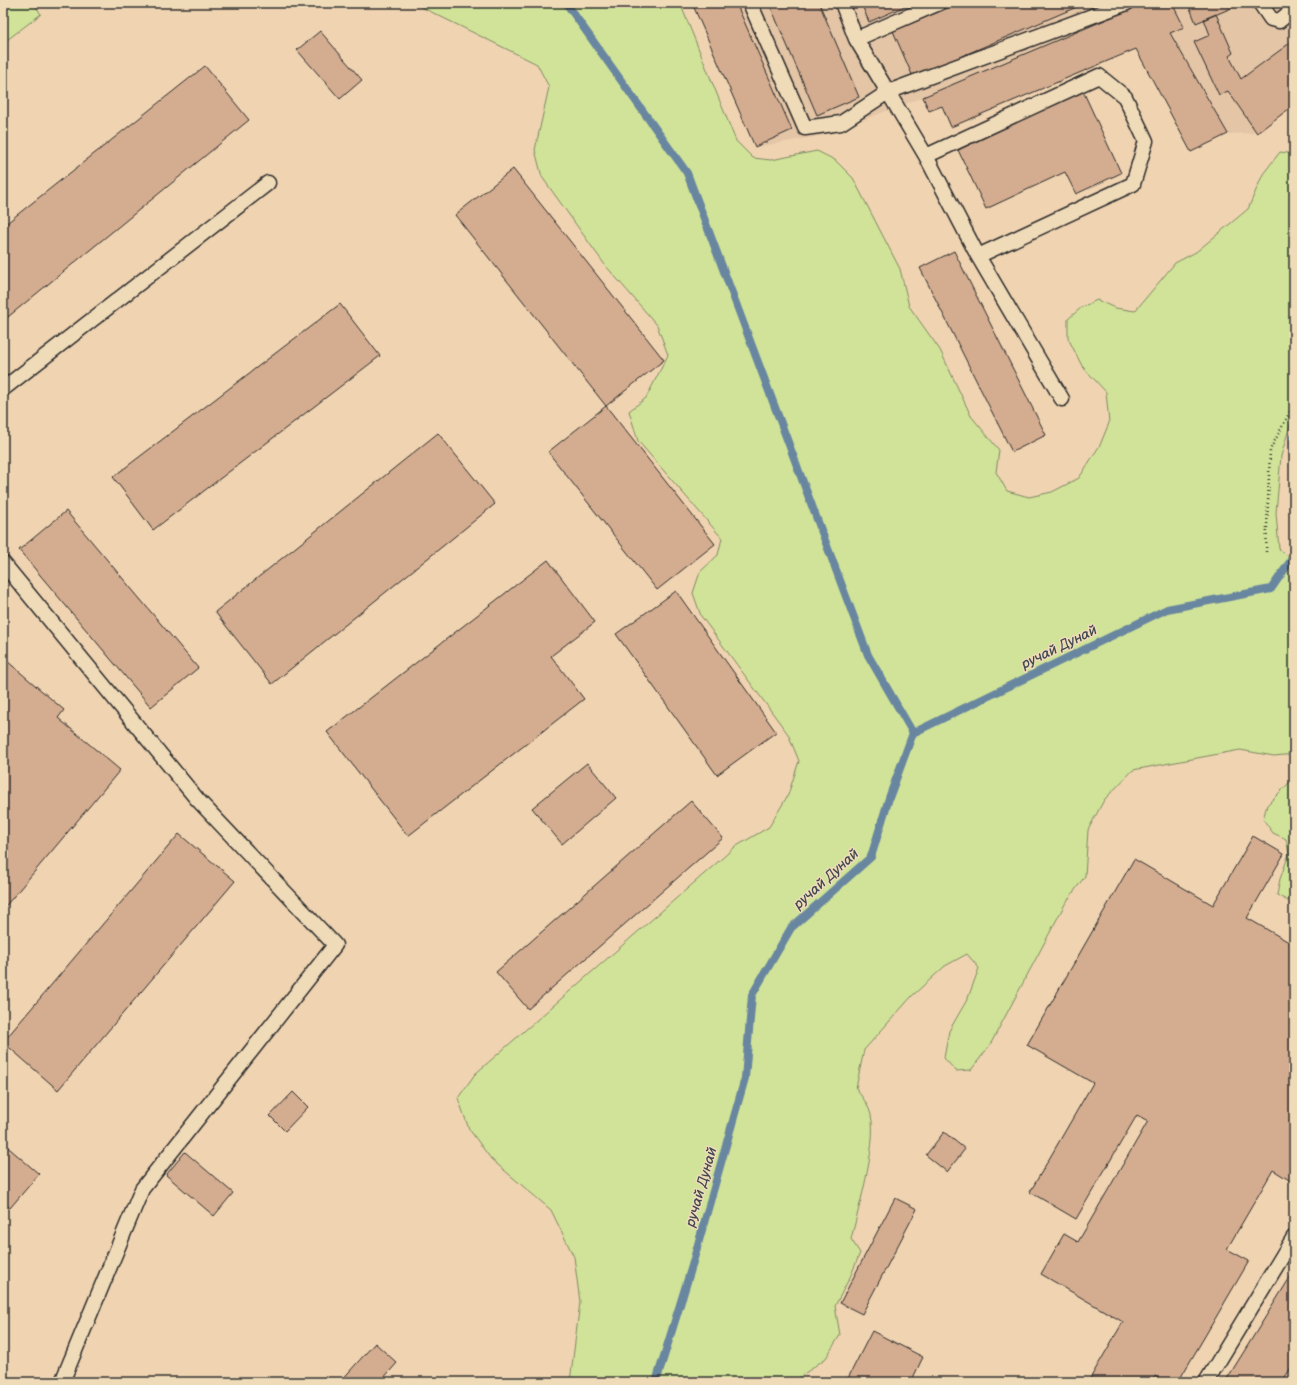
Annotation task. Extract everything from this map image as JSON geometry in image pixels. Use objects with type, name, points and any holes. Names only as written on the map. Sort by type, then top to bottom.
[{"type":"lane","points":[[750,3],[805,128],[841,123],[888,92],[1127,3]]},
{"type":"lane","points":[[842,3],[856,38],[926,156],[978,256],[1062,399]]},
{"type":"lane","points":[[856,38],[939,3]]},
{"type":"lane","points":[[1260,3],[1271,19],[1279,21],[1294,9]]},
{"type":"lane","points":[[926,156],[1099,76],[1126,97],[1146,141],[1133,184],[978,256]]},
{"type":"lane","points":[[3,389],[268,183]]},
{"type":"lane","points":[[3,563],[197,799],[335,945],[142,1189],[62,1382]]},
{"type":"lane","points":[[1206,1382],[1294,1237]]},
{"type":"path","points":[[1266,552],[1270,450],[1294,404]]},
{"type":"shaded area","points":[[692,3],[1145,3],[923,97],[821,136],[755,147]]},
{"type":"shaded area","points":[[1172,3],[1294,3],[1294,105],[1257,133],[1228,134],[1170,33],[1184,27]]},
{"type":"green space","points":[[3,3],[33,3],[41,14],[3,43]]},
{"type":"green space","points":[[413,3],[680,3],[736,141],[753,158],[771,160],[817,151],[835,160],[853,178],[900,269],[909,306],[940,350],[971,416],[999,450],[996,472],[1007,491],[1029,497],[1052,492],[1079,478],[1100,445],[1109,423],[1106,392],[1082,366],[1068,338],[1068,319],[1082,307],[1097,300],[1115,308],[1135,311],[1175,263],[1196,252],[1248,209],[1263,174],[1280,152],[1294,154],[1294,411],[1281,456],[1276,513],[1279,549],[1290,558],[1294,555],[1294,754],[1274,756],[1240,750],[1133,770],[1104,800],[1088,830],[1085,876],[1065,904],[990,1045],[971,1070],[956,1071],[944,1058],[949,1031],[968,998],[979,968],[967,954],[945,966],[912,996],[864,1050],[856,1088],[869,1109],[872,1121],[872,1136],[863,1192],[851,1239],[860,1253],[851,1275],[835,1306],[840,1335],[826,1358],[793,1382],[570,1382],[580,1302],[574,1257],[551,1210],[491,1159],[469,1129],[458,1098],[475,1074],[735,847],[769,827],[788,795],[799,761],[788,734],[701,616],[693,593],[700,572],[718,555],[722,538],[638,441],[629,411],[646,398],[668,355],[657,325],[605,265],[542,177],[535,150],[549,87],[537,64]]},
{"type":"green space","points":[[1294,778],[1294,895],[1288,901],[1277,895],[1280,879],[1289,854],[1286,839],[1273,833],[1263,819],[1267,805]]},
{"type":"building","points":[[692,3],[736,3],[792,130],[755,147]]},
{"type":"building","points":[[769,3],[819,3],[859,97],[817,115]]},
{"type":"building","points":[[861,3],[912,3],[869,22]]},
{"type":"building","points":[[960,3],[1086,3],[913,77],[893,31]]},
{"type":"building","points":[[1145,3],[1172,3],[1184,27],[1170,33],[1228,134],[1191,152],[1136,49],[951,127],[942,106],[929,111],[923,97]]},
{"type":"building","points":[[1188,3],[1241,3],[1241,4],[1196,23]]},
{"type":"building","points":[[1216,14],[1233,53],[1229,56],[1241,79],[1294,40],[1294,105],[1257,133],[1228,91],[1219,95],[1194,42],[1210,35],[1204,19]]},
{"type":"building","points":[[320,31],[362,80],[340,99],[297,50]]},
{"type":"building","points":[[205,66],[249,120],[3,321],[3,226]]},
{"type":"building","points":[[1083,91],[1121,173],[1076,194],[1065,172],[986,209],[958,150]]},
{"type":"building","points":[[513,169],[664,360],[606,406],[455,215]]},
{"type":"building","points":[[954,251],[1046,435],[1012,452],[920,268]]},
{"type":"building","points":[[340,304],[380,356],[153,530],[113,477]]},
{"type":"building","points":[[606,406],[715,544],[657,590],[548,452]]},
{"type":"building","points":[[438,433],[495,504],[272,684],[215,612]]},
{"type":"building","points":[[66,511],[198,668],[151,707],[19,550]]},
{"type":"building","points":[[548,560],[595,622],[551,656],[584,699],[408,836],[327,732]]},
{"type":"building","points":[[676,591],[776,732],[717,775],[616,634]]},
{"type":"building","points":[[7,661],[64,710],[58,718],[120,770],[3,909],[3,666]]},
{"type":"building","points":[[587,763],[616,798],[562,844],[532,808]]},
{"type":"building","points":[[691,801],[723,838],[528,1009],[496,972]]},
{"type":"building","points":[[179,834],[235,881],[58,1090],[3,1042]]},
{"type":"building","points":[[1253,836],[1284,854],[1247,918],[1294,945],[1294,1183],[1273,1170],[1227,1249],[1249,1261],[1178,1382],[1165,1382],[1155,1376],[1152,1382],[1088,1382],[1123,1322],[1041,1274],[1064,1234],[1078,1242],[1148,1121],[1137,1115],[1076,1219],[1030,1192],[1093,1083],[1027,1045],[1134,859],[1213,905]]},
{"type":"building","points":[[293,1092],[308,1107],[285,1131],[270,1116]]},
{"type":"building","points":[[944,1132],[965,1149],[947,1172],[926,1155]]},
{"type":"building","points":[[3,1143],[39,1174],[10,1208],[3,1202]]},
{"type":"building","points":[[185,1152],[233,1193],[214,1216],[166,1175]]},
{"type":"building","points":[[895,1198],[917,1209],[862,1314],[840,1303]]},
{"type":"building","points":[[1294,1271],[1294,1363],[1282,1382],[1225,1382]]},
{"type":"building","points":[[872,1331],[923,1357],[911,1382],[846,1382]]},
{"type":"building","points":[[375,1343],[397,1363],[380,1382],[340,1382]]},
{"type":"waterway","points":[[566,3],[687,173],[868,655],[913,733]]},
{"type":"waterway","name":"ручай Дунай","points":[[1294,437],[1294,449]]},
{"type":"waterway","name":"ручай Дунай","points":[[656,1382],[691,1269],[745,1078],[752,995],[791,928],[871,857],[889,798],[913,733],[1167,609],[1271,589],[1294,556]]}]
